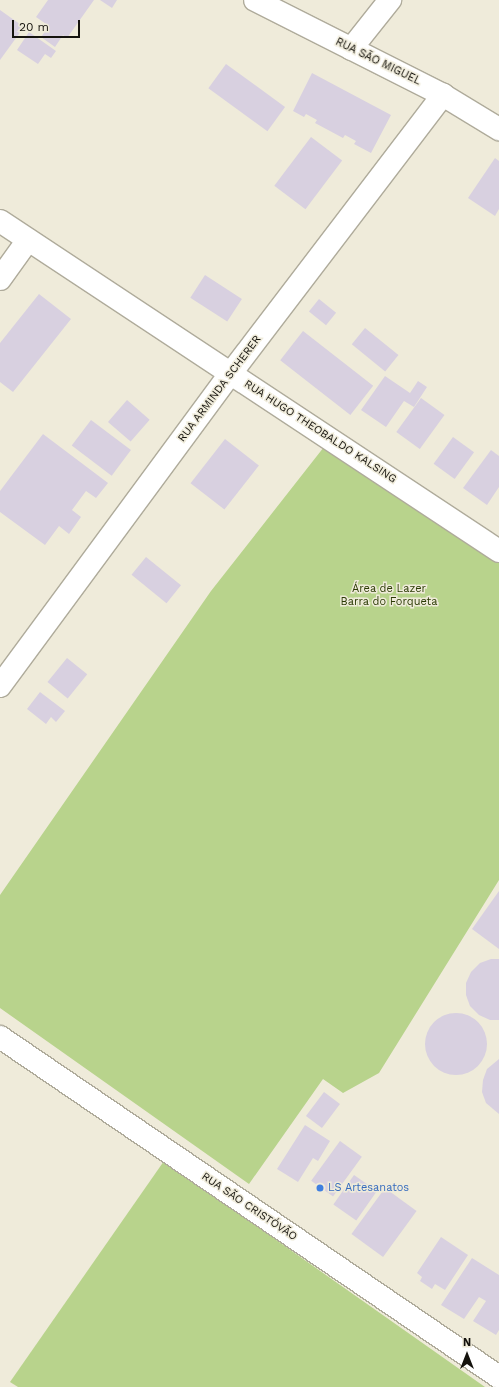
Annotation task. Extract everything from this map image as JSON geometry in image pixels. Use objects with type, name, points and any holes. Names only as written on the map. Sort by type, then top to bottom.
[{"type":"street","name":"RUA SÃO MIGUEL","points":[[255,0],[443,95],[499,129]]},
{"type":"street","points":[[351,49],[390,0]]},
{"type":"street","name":"RUA ARMINDA SCHERER","points":[[0,686],[231,373],[443,95]]},
{"type":"street","name":"RUA HUGO THEOBALDO KALSING","points":[[0,221],[498,548]]},
{"type":"street","points":[[0,279],[28,240]]},
{"type":"street","name":"RUA SÃO CRISTÓVÃO","points":[[0,1037],[499,1376]]},
{"type":"green space","name":"Área de Lazer Barra do Forqueta","points":[[331,438],[499,555],[499,880],[379,1073],[343,1093],[323,1079],[249,1184],[0,1008],[0,895],[211,591]]},
{"type":"green space","points":[[164,1161],[485,1387],[18,1387],[10,1382]]},
{"type":"building","points":[[48,0],[94,0],[67,38],[63,35],[55,47],[41,37],[49,26],[36,17]]},
{"type":"building","points":[[100,0],[117,0],[112,8]]},
{"type":"building","points":[[0,10],[24,27],[0,60]]},
{"type":"building","points":[[29,32],[56,51],[51,58],[45,54],[38,64],[17,50]]},
{"type":"building","points":[[226,64],[285,107],[267,131],[208,88]]},
{"type":"building","points":[[312,73],[391,115],[371,153],[354,144],[356,141],[345,135],[343,138],[315,123],[317,120],[306,114],[304,117],[293,111]]},
{"type":"building","points":[[311,137],[342,160],[305,209],[274,186]]},
{"type":"building","points":[[495,158],[499,161],[499,209],[495,216],[468,198]]},
{"type":"building","points":[[205,275],[242,299],[227,322],[190,298]]},
{"type":"building","points":[[39,294],[71,319],[13,392],[0,382],[0,343]]},
{"type":"building","points":[[319,299],[336,313],[326,325],[309,311]]},
{"type":"building","points":[[365,328],[398,355],[385,371],[352,344]]},
{"type":"building","points":[[303,331],[373,386],[350,415],[280,360]]},
{"type":"building","points":[[385,376],[410,393],[418,381],[427,387],[414,407],[404,401],[386,427],[361,410]]},
{"type":"building","points":[[421,398],[444,415],[420,449],[396,432]]},
{"type":"building","points":[[127,400],[150,420],[131,442],[108,422]]},
{"type":"building","points":[[91,420],[131,450],[112,476],[72,446]]},
{"type":"building","points":[[43,434],[108,483],[96,498],[86,491],[72,510],[81,517],[69,534],[59,526],[45,545],[0,512],[0,491]]},
{"type":"building","points":[[453,437],[474,452],[455,479],[434,464]]},
{"type":"building","points":[[225,439],[259,465],[224,510],[191,483]]},
{"type":"building","points":[[491,450],[499,456],[499,487],[487,505],[463,488]]},
{"type":"building","points":[[146,557],[181,585],[166,603],[132,575]]},
{"type":"building","points":[[67,658],[87,674],[68,698],[47,682]]},
{"type":"building","points":[[40,692],[65,711],[56,722],[51,717],[46,724],[27,709]]},
{"type":"building","points":[[499,891],[499,949],[472,929]]},
{"type":"building","points":[[491,959],[499,959],[499,1020],[490,1020],[479,1015],[470,1006],[466,995],[466,983],[471,972],[480,963]]},
{"type":"building","points":[[456,1013],[468,1015],[478,1022],[485,1032],[487,1044],[485,1056],[478,1066],[468,1073],[456,1075],[444,1073],[434,1066],[427,1056],[425,1044],[427,1032],[434,1022],[444,1015]]},
{"type":"building","points":[[499,1059],[499,1114],[486,1103],[482,1092],[483,1080],[487,1069]]},
{"type":"building","points":[[324,1092],[340,1104],[322,1128],[306,1116]]},
{"type":"building","points":[[305,1125],[330,1141],[318,1161],[313,1158],[298,1182],[277,1169]]},
{"type":"building","points":[[340,1141],[362,1157],[333,1197],[311,1181]]},
{"type":"building","points":[[354,1175],[377,1191],[356,1221],[333,1204]]},
{"type":"building","points":[[385,1188],[417,1211],[383,1257],[351,1234]]},
{"type":"building","points":[[441,1237],[468,1255],[445,1290],[435,1284],[432,1289],[420,1281],[422,1277],[417,1273]]},
{"type":"building","points":[[472,1258],[499,1275],[499,1330],[496,1335],[473,1321],[486,1301],[479,1297],[464,1319],[441,1305]]},
{"type":"place","name":"LS Artesanatos","points":[[320,1188]]}]
